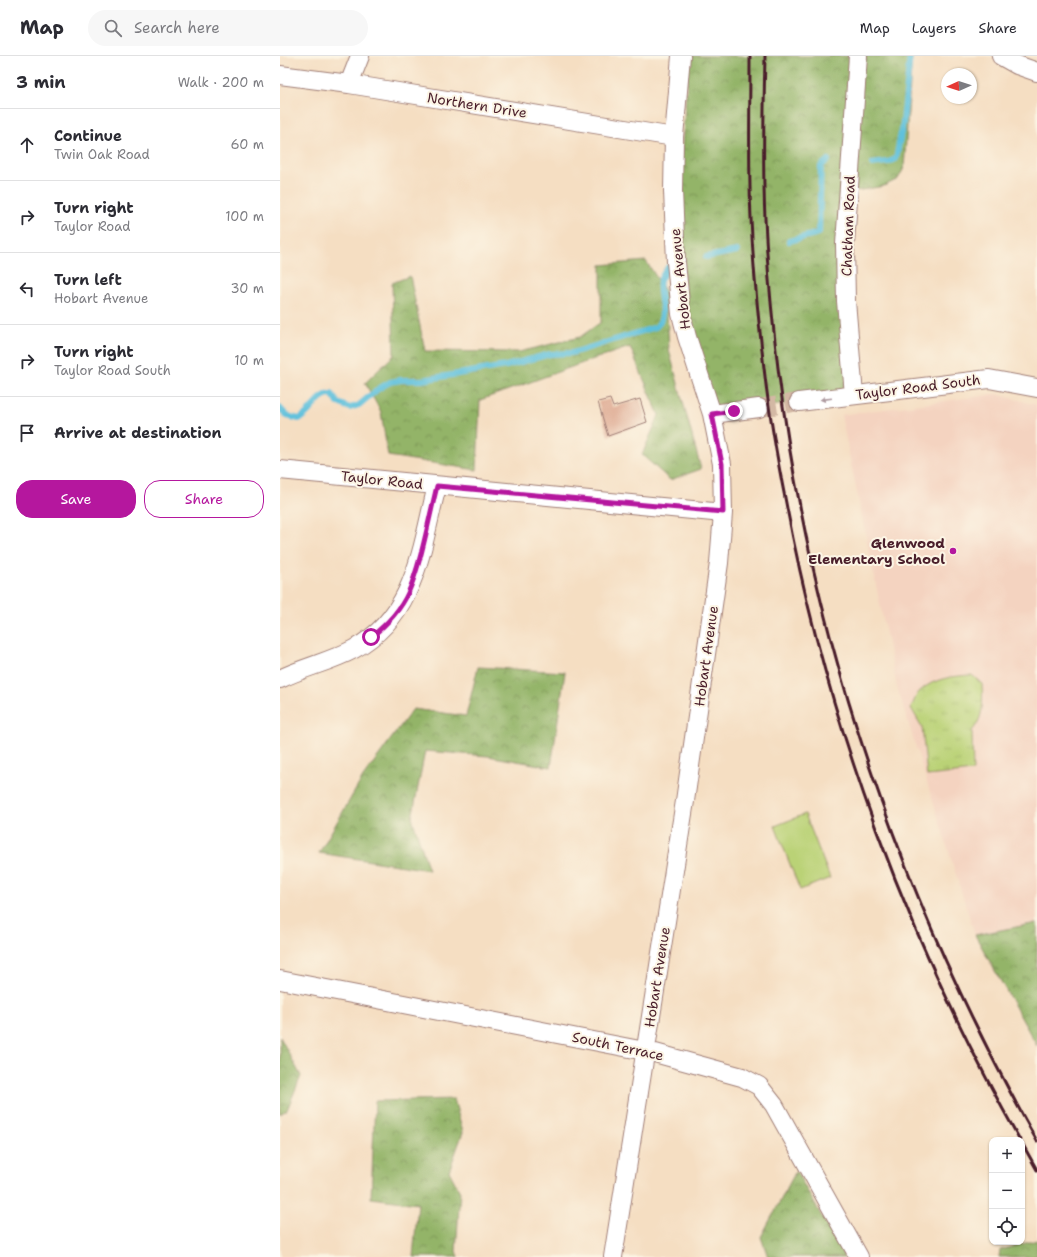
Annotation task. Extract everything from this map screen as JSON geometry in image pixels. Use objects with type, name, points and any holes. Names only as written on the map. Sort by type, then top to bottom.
[{"type":"street","points":[[349,84],[360,56]]},
{"type":"street","name":"Hobart Avenue","points":[[613,1257],[646,1051],[718,571],[723,512],[722,464],[712,414],[686,337],[681,314],[673,191],[674,137],[681,56]]},
{"type":"street","name":"Chatham Road","points":[[854,395],[846,301],[845,244],[858,56]]},
{"type":"street","points":[[1001,56],[1037,72]]},
{"type":"street","name":"Northern Drive","points":[[280,75],[349,84],[674,137]]},
{"type":"street","name":"Taylor Road South","points":[[799,402],[989,378],[1037,388]]},
{"type":"street","points":[[712,414],[759,408]]},
{"type":"street","name":"Taylor Road","points":[[280,470],[723,512]]},
{"type":"street","points":[[280,679],[354,649],[385,626],[408,593],[416,570],[437,486]]},
{"type":"street","name":"South Terrace","points":[[280,980],[646,1051],[742,1077],[759,1086],[774,1105],[859,1257]]},
{"type":"shaded area","name":"Glenwood Elementary School","points":[[996,394],[1037,405],[1037,923],[975,935],[897,687],[841,415]]},
{"type":"green space","points":[[689,56],[912,56],[904,168],[898,179],[884,186],[849,192],[854,395],[712,414],[690,320],[684,281],[680,236],[680,185]]},
{"type":"green space","points":[[646,261],[666,292],[669,350],[701,469],[670,480],[642,455],[659,415],[630,347],[480,400],[477,470],[388,456],[381,412],[365,383],[394,355],[392,283],[410,276],[425,351],[519,352],[580,337],[601,322],[601,265]]},
{"type":"green space","points":[[478,667],[565,672],[551,767],[488,756],[425,751],[412,818],[429,870],[319,853],[363,777],[413,709],[466,716]]},
{"type":"green space","points":[[972,675],[982,684],[983,697],[981,715],[972,731],[973,771],[927,776],[922,727],[911,708],[915,698],[919,692],[938,680]]},
{"type":"green space","points":[[805,814],[830,878],[800,890],[775,826]]},
{"type":"green space","points":[[1037,923],[1037,1046],[975,935]]},
{"type":"green space","points":[[280,1037],[301,1076],[287,1110],[280,1114]]},
{"type":"green space","points":[[454,1099],[463,1132],[449,1171],[460,1192],[456,1251],[458,1257],[413,1257],[418,1204],[371,1198],[375,1101]]},
{"type":"green space","points":[[796,1171],[845,1257],[768,1257],[761,1237]]},
{"type":"green space","points":[[1037,1240],[1037,1257],[999,1257],[1000,1250],[1018,1245],[1025,1245],[1025,1243]]},
{"type":"building","points":[[610,399],[613,407],[640,399],[647,422],[608,436],[598,402]]},
{"type":"waterway","points":[[872,164],[888,162],[896,159],[903,122],[910,56]]},
{"type":"waterway","points":[[789,241],[819,233],[821,166],[828,160]]},
{"type":"waterway","points":[[706,257],[737,251]]},
{"type":"waterway","points":[[280,408],[287,416],[299,419],[319,400],[327,395],[332,394],[338,403],[350,408],[359,405],[378,389],[390,382],[401,380],[422,380],[506,366],[550,354],[572,353],[656,327],[662,316],[660,281],[668,267]]},
{"type":"tunnel","points":[[759,408],[799,402]]},
{"type":"railway","points":[[750,56],[751,210],[759,323],[766,385],[774,436],[786,503],[804,586],[825,669],[849,750],[877,831],[908,910],[942,988],[980,1065],[1018,1137]]},
{"type":"railway","points":[[765,56],[764,187],[771,301],[778,368],[793,469],[814,570],[839,669],[870,767],[905,864],[945,958],[989,1051],[1037,1141]]},
{"type":"railway","points":[[1025,1148],[1037,1170]]},
{"type":"place","name":"Glenwood Elementary School","points":[[953,551]]},
{"type":"route","points":[[371,637],[385,626],[408,593],[416,570],[437,486],[723,512],[722,464],[712,414],[734,411]]}]
